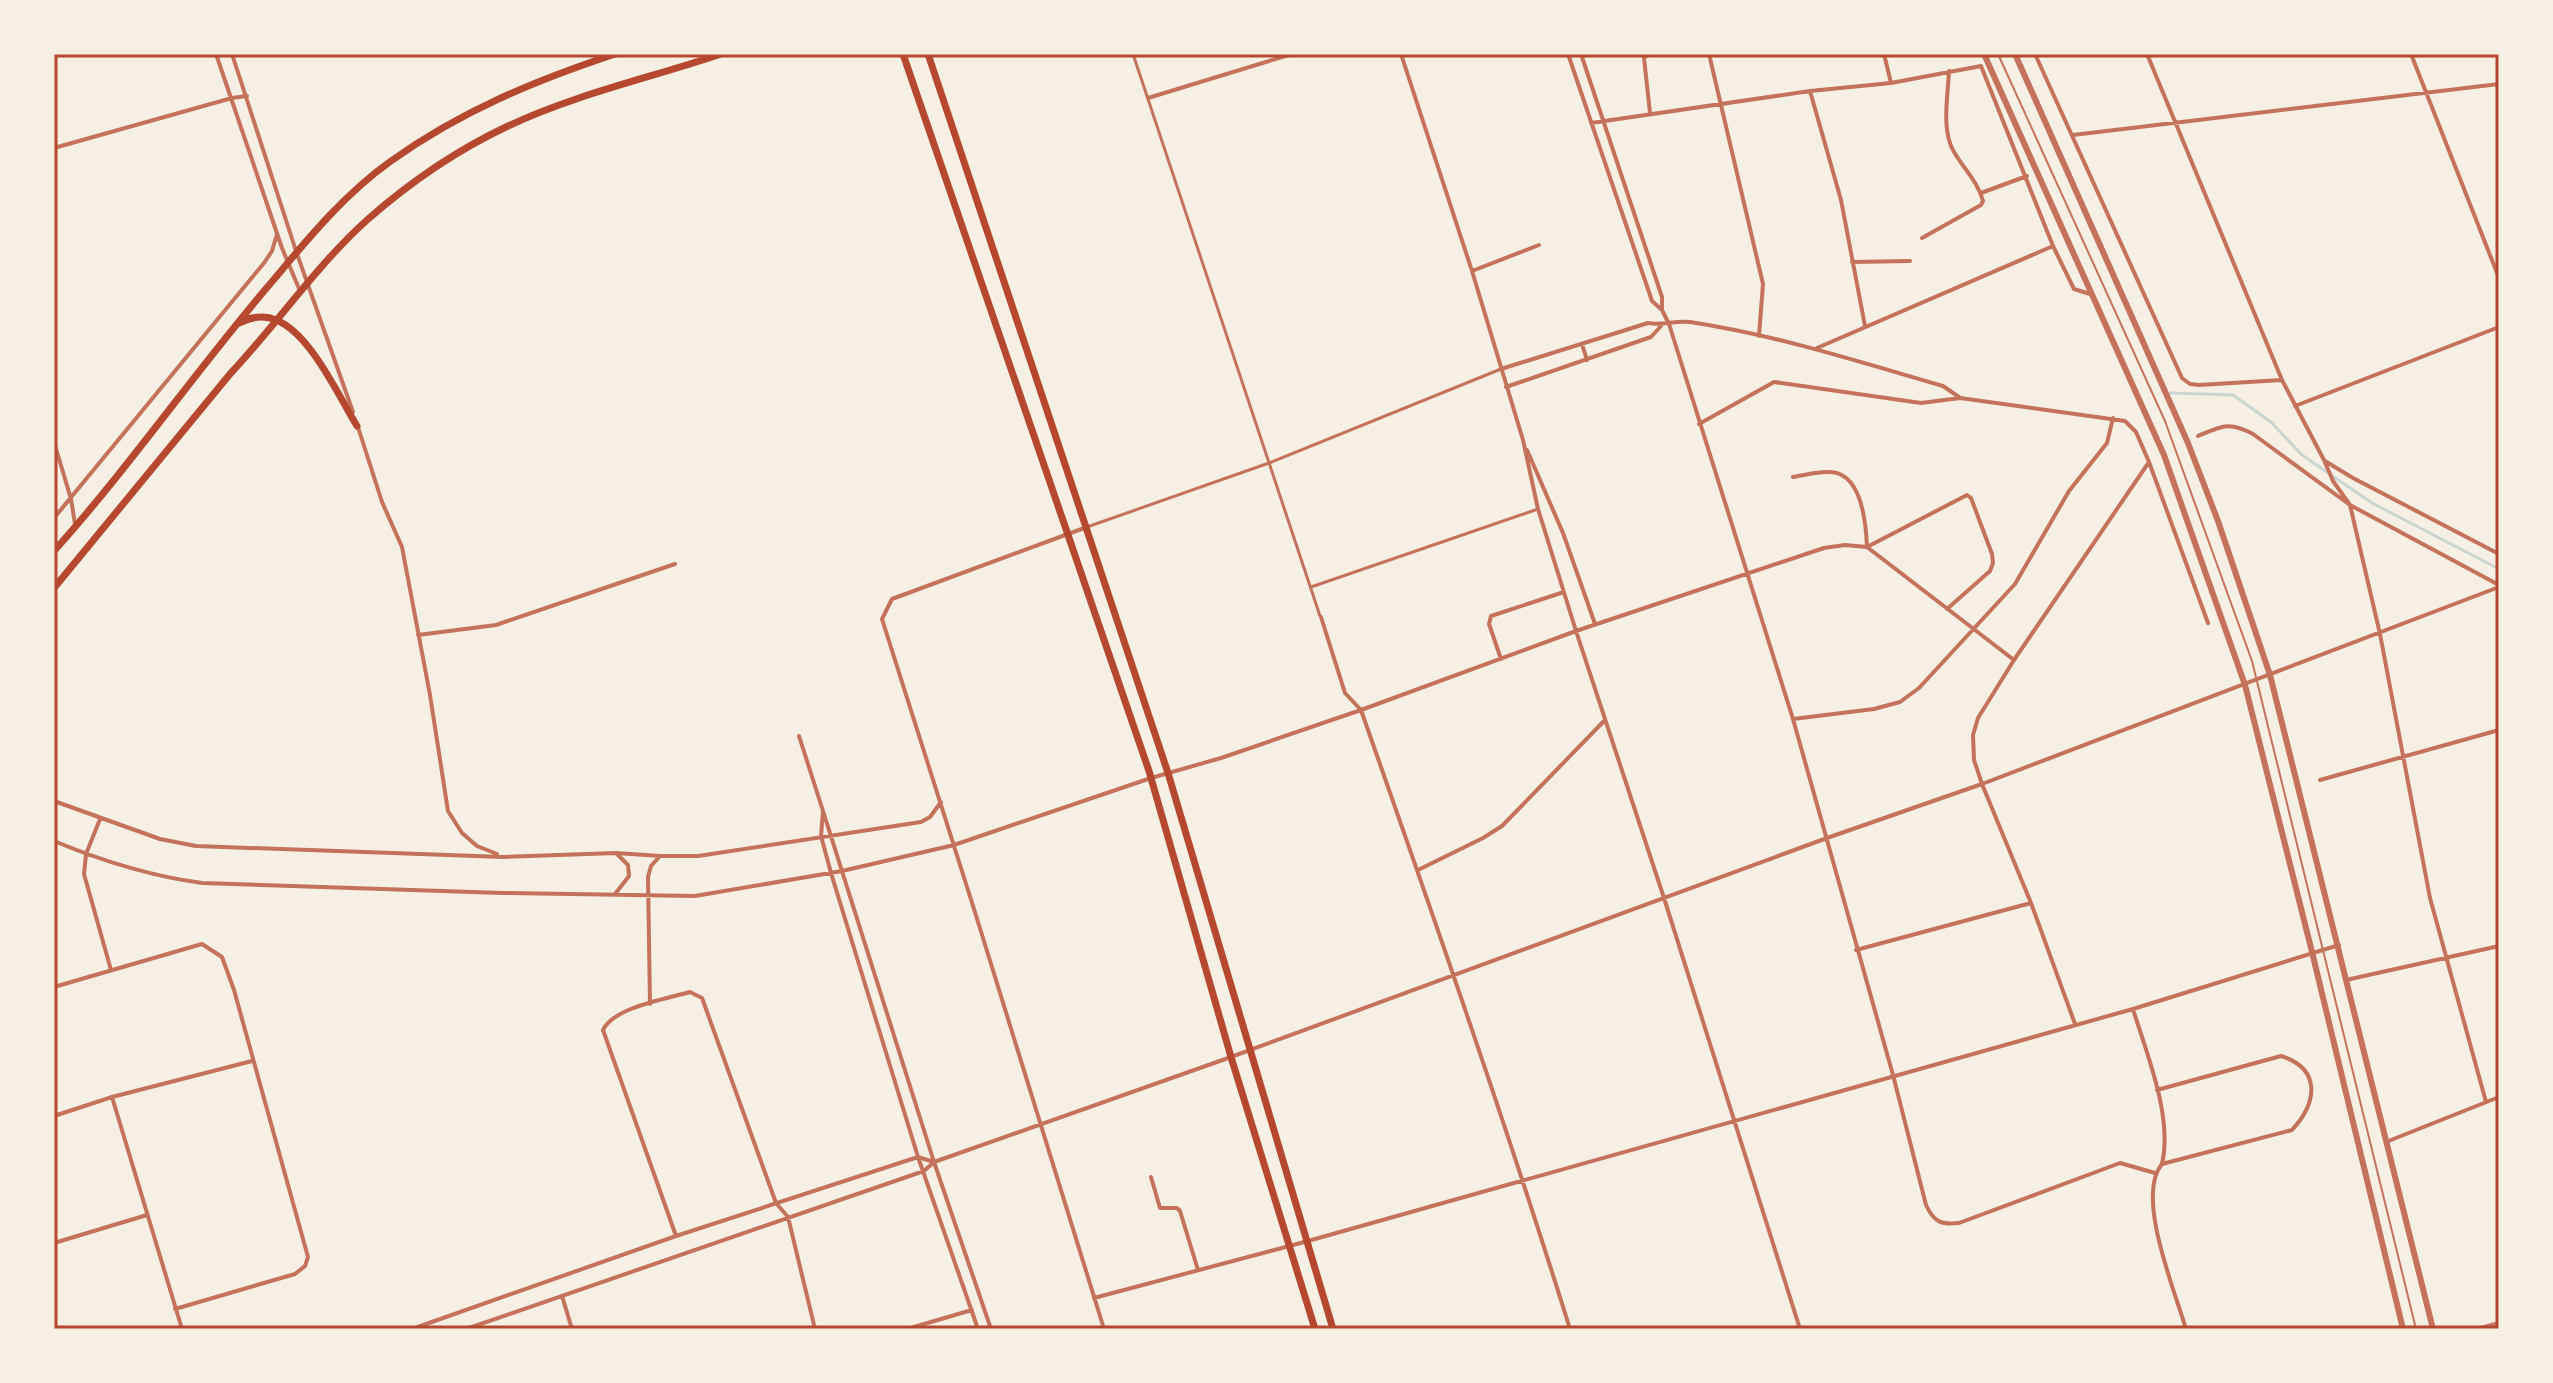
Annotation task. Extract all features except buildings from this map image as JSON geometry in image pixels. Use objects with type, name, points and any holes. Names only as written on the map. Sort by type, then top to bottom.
[{"type":"main road","points":[[54,551],[296,251],[390,161],[485,103],[538,80],[615,54]]},
{"type":"main road","points":[[54,588],[308,281],[397,194],[466,148],[509,125],[582,98],[721,54]]},
{"type":"main road","points":[[903,54],[1151,778],[1231,1057],[1315,1329]]},
{"type":"main road","points":[[928,54],[1168,773],[1333,1329]]},
{"type":"main road","points":[[233,326],[262,316],[277,320],[295,332],[357,426]]},
{"type":"street","points":[[216,54],[277,234],[300,291]]},
{"type":"street","points":[[232,54],[382,502],[402,547],[448,811],[462,833],[477,846],[503,857]]},
{"type":"street","points":[[1133,54],[1345,693],[1361,710],[1418,870],[1523,1179],[1570,1329]]},
{"type":"street","points":[[1148,98],[1292,54]]},
{"type":"street","points":[[1401,54],[1523,440],[1563,533],[1595,625]]},
{"type":"street","points":[[1568,54],[1652,301],[1662,310],[1669,324],[1793,719],[1932,1218],[1943,1225],[1959,1223],[2120,1163],[2155,1173]]},
{"type":"street","points":[[1581,54],[1662,297],[1662,310]]},
{"type":"street","points":[[1649,54],[1644,58],[1650,113]]},
{"type":"street","points":[[1709,54],[1763,284],[1759,336]]},
{"type":"street","points":[[1884,54],[1891,83]]},
{"type":"street","points":[[1984,54],[2164,455],[2245,685],[2403,1329]]},
{"type":"street","points":[[2015,54],[2188,443],[2270,675],[2433,1329]]},
{"type":"street","points":[[2035,54],[2182,378],[2190,384],[2199,385],[2282,380]]},
{"type":"street","points":[[2147,54],[2282,380],[2333,481],[2350,505],[2380,634],[2430,898],[2486,1102]]},
{"type":"street","points":[[2411,54],[2499,278]]},
{"type":"street","points":[[1591,123],[1810,91],[1891,83],[1981,66],[2053,246],[2074,289],[2090,294]]},
{"type":"street","points":[[1922,238],[1983,201],[1952,149],[1947,128],[1949,71]]},
{"type":"street","points":[[2072,135],[2499,84]]},
{"type":"street","points":[[1810,91],[1841,200],[1865,327]]},
{"type":"street","points":[[54,148],[247,96]]},
{"type":"street","points":[[1981,193],[2027,176]]},
{"type":"street","points":[[54,518],[264,263],[277,234]]},
{"type":"street","points":[[1472,271],[1539,245]]},
{"type":"street","points":[[1814,349],[2053,246]]},
{"type":"street","points":[[1852,262],[1910,261]]},
{"type":"street","points":[[1104,1329],[882,619],[892,599],[1269,463],[1501,369],[1648,323],[1661,326],[1687,321],[1814,349],[1943,386],[1960,398]]},
{"type":"street","points":[[1506,387],[1651,337],[1661,326]]},
{"type":"street","points":[[2295,406],[2499,327]]},
{"type":"street","points":[[1582,344],[1587,360]]},
{"type":"street","points":[[1699,424],[1774,382],[1921,403],[1960,398],[2125,421],[2132,426],[2149,462],[2208,623]]},
{"type":"street","points":[[1793,719],[1856,712],[1900,702],[1919,688],[2015,584],[2069,491],[2107,443],[2113,418]]},
{"type":"street","points":[[2198,436],[2223,426],[2236,425],[2350,505],[2499,586]]},
{"type":"street","points":[[1523,440],[1538,509],[1799,1328],[1791,1329]]},
{"type":"street","points":[[54,442],[71,499],[75,527]]},
{"type":"street","points":[[2075,1024],[2031,903],[1982,784],[1974,760],[1973,735],[1978,718],[2014,660],[2149,462]]},
{"type":"street","points":[[2324,462],[2499,554]]},
{"type":"street","points":[[1793,477],[1830,472],[1851,481],[1866,519],[1867,547]]},
{"type":"street","points":[[1867,547],[1967,495],[1974,502],[1993,563],[1990,571],[1947,609]]},
{"type":"street","points":[[1311,587],[1538,509]]},
{"type":"street","points":[[54,841],[161,878],[202,883],[695,896],[842,871],[954,845],[1361,710],[1576,631],[1824,548],[1845,545],[1867,547],[2014,660]]},
{"type":"street","points":[[418,635],[496,625],[675,564]]},
{"type":"street","points":[[466,1329],[924,1171],[934,1162],[1982,784],[2499,586]]},
{"type":"street","points":[[1501,659],[1489,624],[1491,616],[1564,592]]},
{"type":"street","points":[[1418,870],[1502,826],[1605,720]]},
{"type":"street","points":[[2320,780],[2499,730]]},
{"type":"street","points":[[799,736],[934,1162],[991,1329]]},
{"type":"street","points":[[54,801],[160,839],[214,848],[503,857],[616,853],[698,856],[921,822],[930,817],[941,802]]},
{"type":"street","points":[[823,811],[821,836],[831,873],[918,1157],[978,1329]]},
{"type":"street","points":[[100,818],[86,854],[84,874],[111,970]]},
{"type":"street","points":[[613,895],[629,876],[628,865],[616,853]]},
{"type":"street","points":[[650,1004],[648,872],[660,856]]},
{"type":"street","points":[[1856,950],[2031,903]]},
{"type":"street","points":[[54,987],[202,944],[222,957],[234,990],[308,1257],[305,1266],[295,1274],[175,1309]]},
{"type":"street","points":[[1094,1298],[1308,1241],[2133,1009],[2339,945]]},
{"type":"street","points":[[2346,980],[2499,946]]},
{"type":"street","points":[[676,1236],[603,1030],[608,1021],[619,1013],[690,992],[702,998],[776,1203],[788,1217],[815,1329]]},
{"type":"street","points":[[2133,1009],[2157,1090],[2167,1146],[2162,1164],[2155,1173],[2151,1196],[2154,1219],[2186,1329]]},
{"type":"street","points":[[2157,1090],[2281,1056],[2302,1066],[2311,1082],[2311,1103],[2302,1120],[2292,1130],[2162,1164]]},
{"type":"street","points":[[54,1116],[112,1097],[252,1061]]},
{"type":"street","points":[[112,1097],[182,1329]]},
{"type":"street","points":[[2385,1142],[2499,1097]]},
{"type":"street","points":[[412,1329],[676,1236],[918,1157],[934,1162]]},
{"type":"street","points":[[1151,1177],[1160,1208],[1177,1208],[1180,1211],[1198,1270]]},
{"type":"street","points":[[54,1243],[147,1215]]},
{"type":"street","points":[[562,1296],[572,1329]]},
{"type":"street","points":[[907,1329],[972,1310]]},
{"type":"street","points":[[2477,1329],[2499,1323]]},
{"type":"lane","points":[[1998,54],[2165,421],[2252,661],[2416,1329]]},
{"type":"waterway","points":[[2170,393],[2233,395],[2271,422],[2302,455],[2372,503],[2499,569]]}]
